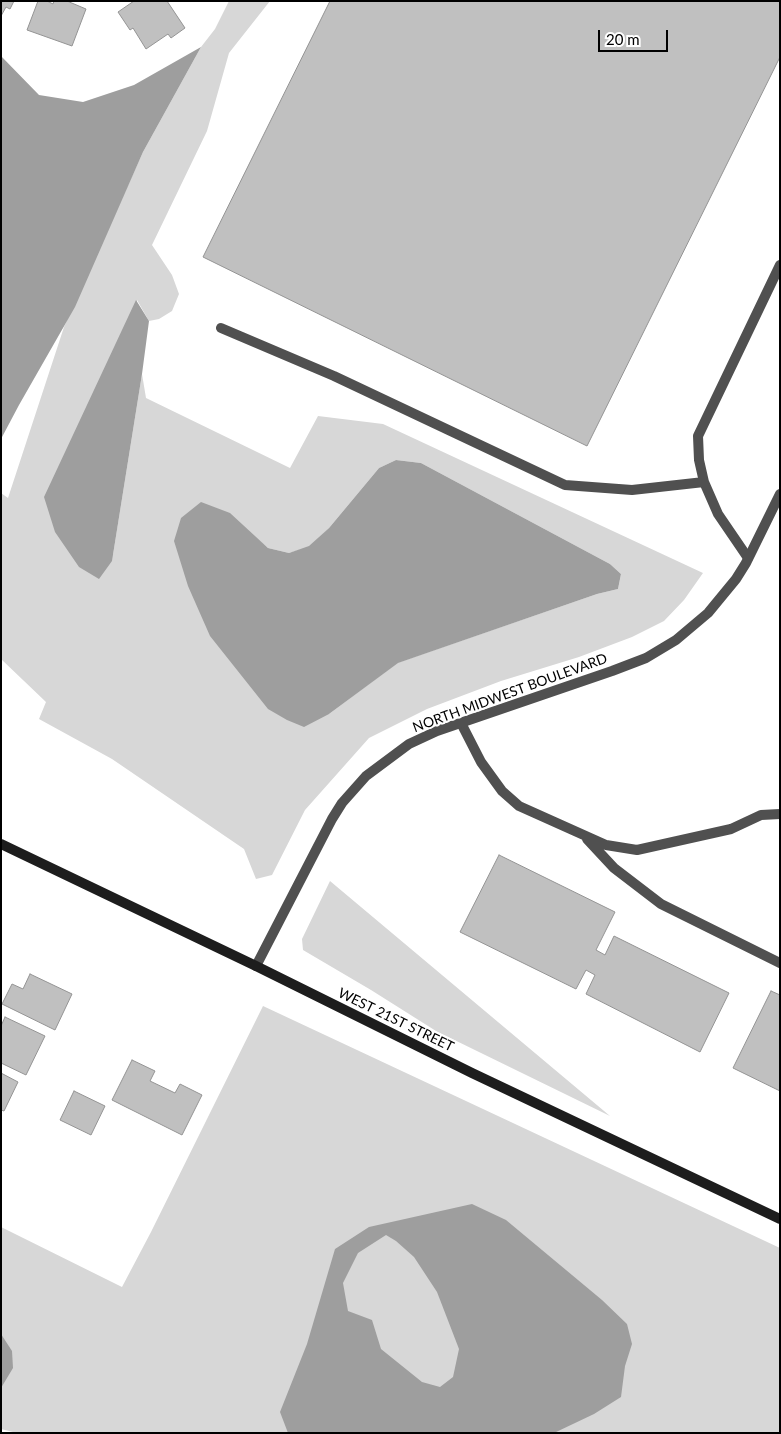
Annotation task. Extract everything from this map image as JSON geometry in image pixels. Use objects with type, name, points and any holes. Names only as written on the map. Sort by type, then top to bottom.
[{"type":"street","points":[[748,558],[718,514],[704,482],[699,460],[698,436],[780,265]]},
{"type":"street","points":[[221,328],[334,376],[564,485],[632,490],[704,482]]},
{"type":"street","name":"NORTH MIDWEST BOULEVARD","points":[[256,966],[337,810],[355,788],[377,767],[409,744],[437,731],[612,671],[657,652],[684,634],[708,613],[736,579],[780,494]]},
{"type":"street","points":[[461,722],[482,762],[502,791],[519,806],[606,845],[637,850],[731,829],[760,815],[780,814]]},
{"type":"street","points":[[584,835],[614,868],[661,904],[780,964]]},
{"type":"street","name":"WEST 21ST STREET","points":[[3,848],[256,966],[472,1072],[780,1219]]},
{"type":"shaded area","points":[[229,1],[270,1],[229,53],[207,131],[152,245],[172,275],[179,294],[172,311],[159,319],[149,321],[137,300],[112,561],[142,374],[146,398],[290,468],[318,416],[383,424],[703,573],[684,600],[664,621],[632,637],[579,657],[501,681],[427,709],[369,738],[305,810],[272,875],[256,879],[244,849],[112,759],[39,719],[46,702],[1,659],[1,493],[8,498],[64,327],[143,152],[201,47],[215,29]],"holes":[[[396,460],[421,463],[610,564],[621,574],[618,589],[597,594],[397,663],[329,714],[255,537],[268,548],[289,553],[309,547],[329,528],[379,468]]]},
{"type":"shaded area","points":[[201,47],[143,152],[75,307],[1,439],[1,56],[39,95],[83,102],[134,85]]},
{"type":"shaded area","points":[[136,300],[149,321],[142,374],[112,561],[99,579],[79,567],[55,532],[44,497]]},
{"type":"shaded area","points":[[396,460],[421,463],[610,564],[621,574],[618,589],[597,594],[398,663],[329,714],[304,727],[268,709],[210,636],[188,586],[174,541],[181,518],[201,502],[230,513],[268,548],[289,553],[309,546],[329,528],[379,468]]},
{"type":"shaded area","points":[[330,881],[610,1116],[436,1031],[303,950],[302,939]]},
{"type":"shaded area","points":[[263,1006],[780,1248],[780,1433],[17,1433],[1,1429],[1,1227],[122,1287]]},
{"type":"shaded area","points":[[472,1204],[506,1220],[602,1300],[627,1324],[632,1344],[625,1366],[621,1397],[594,1414],[554,1433],[288,1433],[280,1412],[307,1344],[335,1249],[369,1227]],"holes":[[[386,1235],[414,1257],[437,1292],[459,1349],[453,1377],[440,1387],[422,1382],[381,1349],[372,1320],[348,1311],[343,1283],[358,1253]]]},
{"type":"shaded area","points":[[1,1334],[12,1351],[13,1368],[1,1388]]},
{"type":"building","points":[[1,1],[14,1],[10,9],[6,7],[1,16]]},
{"type":"building","points":[[38,1],[47,1],[53,4],[54,1],[67,1],[86,9],[72,46],[27,30]]},
{"type":"building","points":[[134,1],[167,1],[185,28],[171,38],[168,34],[146,49],[133,28],[130,30],[118,12]]},
{"type":"building","points":[[330,1],[780,1],[780,57],[587,446],[203,257]]},
{"type":"building","points":[[499,855],[615,912],[596,950],[605,955],[614,936],[729,993],[700,1052],[586,994],[595,975],[586,970],[576,989],[460,932]]},
{"type":"building","points":[[30,974],[72,994],[55,1030],[2,1004],[12,984],[23,989]]},
{"type":"building","points":[[771,991],[780,995],[780,1091],[733,1068]]},
{"type":"building","points":[[5,1017],[45,1036],[26,1075],[1,1063],[1,1026]]},
{"type":"building","points":[[132,1060],[155,1071],[150,1081],[175,1093],[180,1084],[202,1095],[182,1135],[112,1100]]},
{"type":"building","points":[[1,1073],[18,1082],[4,1111],[1,1110]]},
{"type":"building","points":[[74,1091],[105,1106],[91,1135],[60,1120]]}]
